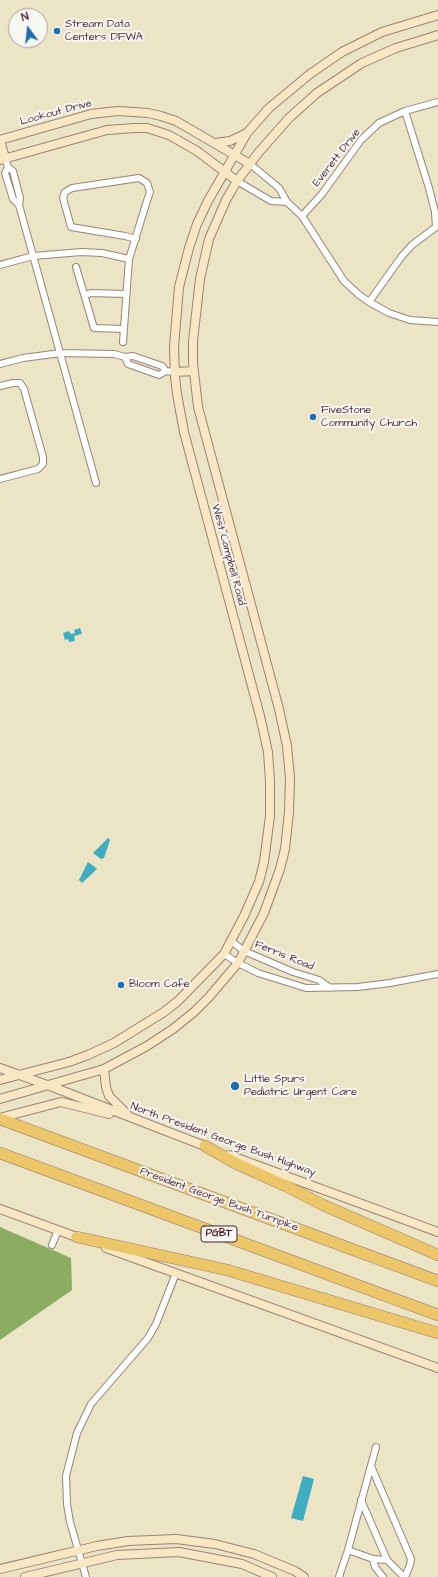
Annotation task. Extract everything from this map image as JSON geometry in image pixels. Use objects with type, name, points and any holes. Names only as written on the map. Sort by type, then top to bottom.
[{"type":"highway","name":"President George Bush Turnpike","points":[[0,1118],[438,1281]]},
{"type":"highway","points":[[205,1146],[237,1164],[286,1186],[323,1205],[438,1255]]},
{"type":"highway","name":"PGBT","points":[[0,1153],[438,1316]]},
{"type":"highway","points":[[77,1237],[228,1270],[438,1333]]},
{"type":"main road","name":"West Campbell Road","points":[[0,1080],[71,1061],[114,1043],[144,1025],[178,1001],[224,954],[258,882],[264,862],[271,800],[268,752],[260,716],[184,432],[177,394],[175,372],[176,318],[179,288],[183,269],[197,224],[213,191],[247,133],[277,100],[316,69],[342,52],[382,32],[438,15]]},
{"type":"main road","name":"West Campbell Road","points":[[0,1099],[104,1070],[147,1046],[184,1020],[213,993],[238,963],[264,913],[280,869],[285,849],[289,812],[290,778],[288,753],[279,709],[198,407],[194,371],[193,341],[195,311],[205,256],[216,223],[226,200],[237,181],[289,118],[312,96],[362,63],[396,48],[438,35]]},
{"type":"main road","name":"Lookout Drive","points":[[0,140],[91,114],[118,111],[162,116],[176,121],[250,164]]},
{"type":"main road","points":[[0,140],[3,159],[107,130],[134,128],[158,131],[169,135],[196,151],[237,181]]},
{"type":"main road","points":[[215,143],[230,141],[247,133]]},
{"type":"main road","points":[[175,372],[194,371]]},
{"type":"main road","name":"North President George Bush Highway","points":[[0,1068],[438,1232]]},
{"type":"main road","points":[[104,1070],[106,1087],[109,1096],[132,1118]]},
{"type":"main road","points":[[0,1118],[61,1102],[132,1118]]},
{"type":"main road","points":[[0,1209],[438,1368]]},
{"type":"main road","points":[[0,1569],[97,1546],[128,1541],[176,1539],[215,1544],[254,1554],[295,1571],[304,1577]]},
{"type":"main road","points":[[25,1577],[117,1554],[179,1552],[242,1564],[272,1577]]},
{"type":"street","name":"Everett Drive","points":[[302,216],[322,194],[361,140],[379,124],[405,111],[438,102]]},
{"type":"street","points":[[369,302],[402,256],[412,245],[436,227],[435,212],[405,111]]},
{"type":"street","points":[[3,159],[8,167],[13,171],[20,198],[19,205],[96,483]]},
{"type":"street","points":[[250,164],[280,188],[287,202],[302,216],[344,281],[369,302],[389,313],[410,320],[438,322]]},
{"type":"street","points":[[123,342],[129,259],[136,239],[150,192],[147,183],[139,178],[72,188],[65,192],[63,198],[71,227],[136,239]]},
{"type":"street","points":[[237,181],[270,200],[287,202]]},
{"type":"street","points":[[0,265],[33,256],[81,252],[102,253],[129,259]]},
{"type":"street","points":[[76,267],[94,328],[123,329]]},
{"type":"street","points":[[85,295],[91,293],[126,294]]},
{"type":"street","points":[[0,364],[23,358],[61,353],[114,354],[125,357],[133,356],[152,362],[162,366],[166,371]]},
{"type":"street","points":[[125,357],[128,364],[159,375],[166,371],[175,372]]},
{"type":"street","points":[[149,372],[152,362]]},
{"type":"street","points":[[0,386],[20,383],[24,389],[43,457],[43,464],[38,469],[0,479]]},
{"type":"street","name":"Ferris Road","points":[[231,941],[244,951],[293,972],[319,980],[330,988]]},
{"type":"street","name":"Ferris Road","points":[[224,954],[258,973],[306,988],[330,988],[390,983],[438,974]]},
{"type":"street","points":[[52,1245],[58,1230]]},
{"type":"street","points":[[86,1577],[70,1522],[67,1504],[66,1476],[77,1433],[91,1404],[148,1338],[156,1324],[176,1274]]},
{"type":"street","points":[[339,1577],[348,1550],[376,1447]]},
{"type":"street","points":[[361,1500],[387,1560],[404,1577],[410,1565],[411,1559],[371,1466]]},
{"type":"street","points":[[348,1550],[373,1559],[387,1560]]},
{"type":"street","points":[[373,1559],[375,1567],[383,1577]]},
{"type":"green space","points":[[0,1227],[71,1258],[72,1290],[0,1340]]},
{"type":"water","points":[[80,628],[82,634],[74,636],[75,641],[69,642],[68,639],[65,640],[63,633],[69,631],[71,634],[75,633],[74,630]]},
{"type":"water","points":[[108,838],[110,840],[104,858],[101,859],[93,853]]},
{"type":"water","points":[[88,862],[97,869],[82,883],[79,880]]},
{"type":"water","points":[[303,1476],[314,1479],[303,1521],[291,1518]]},
{"type":"place","name":"Stream Data Centers DFWA","points":[[57,31]]},
{"type":"place","name":"FiveStone Community Church","points":[[313,417]]},
{"type":"place","name":"Bloom Cafe","points":[[121,985]]},
{"type":"place","name":"Little Spurs Pediatric Urgent Care","points":[[235,1086]]}]
